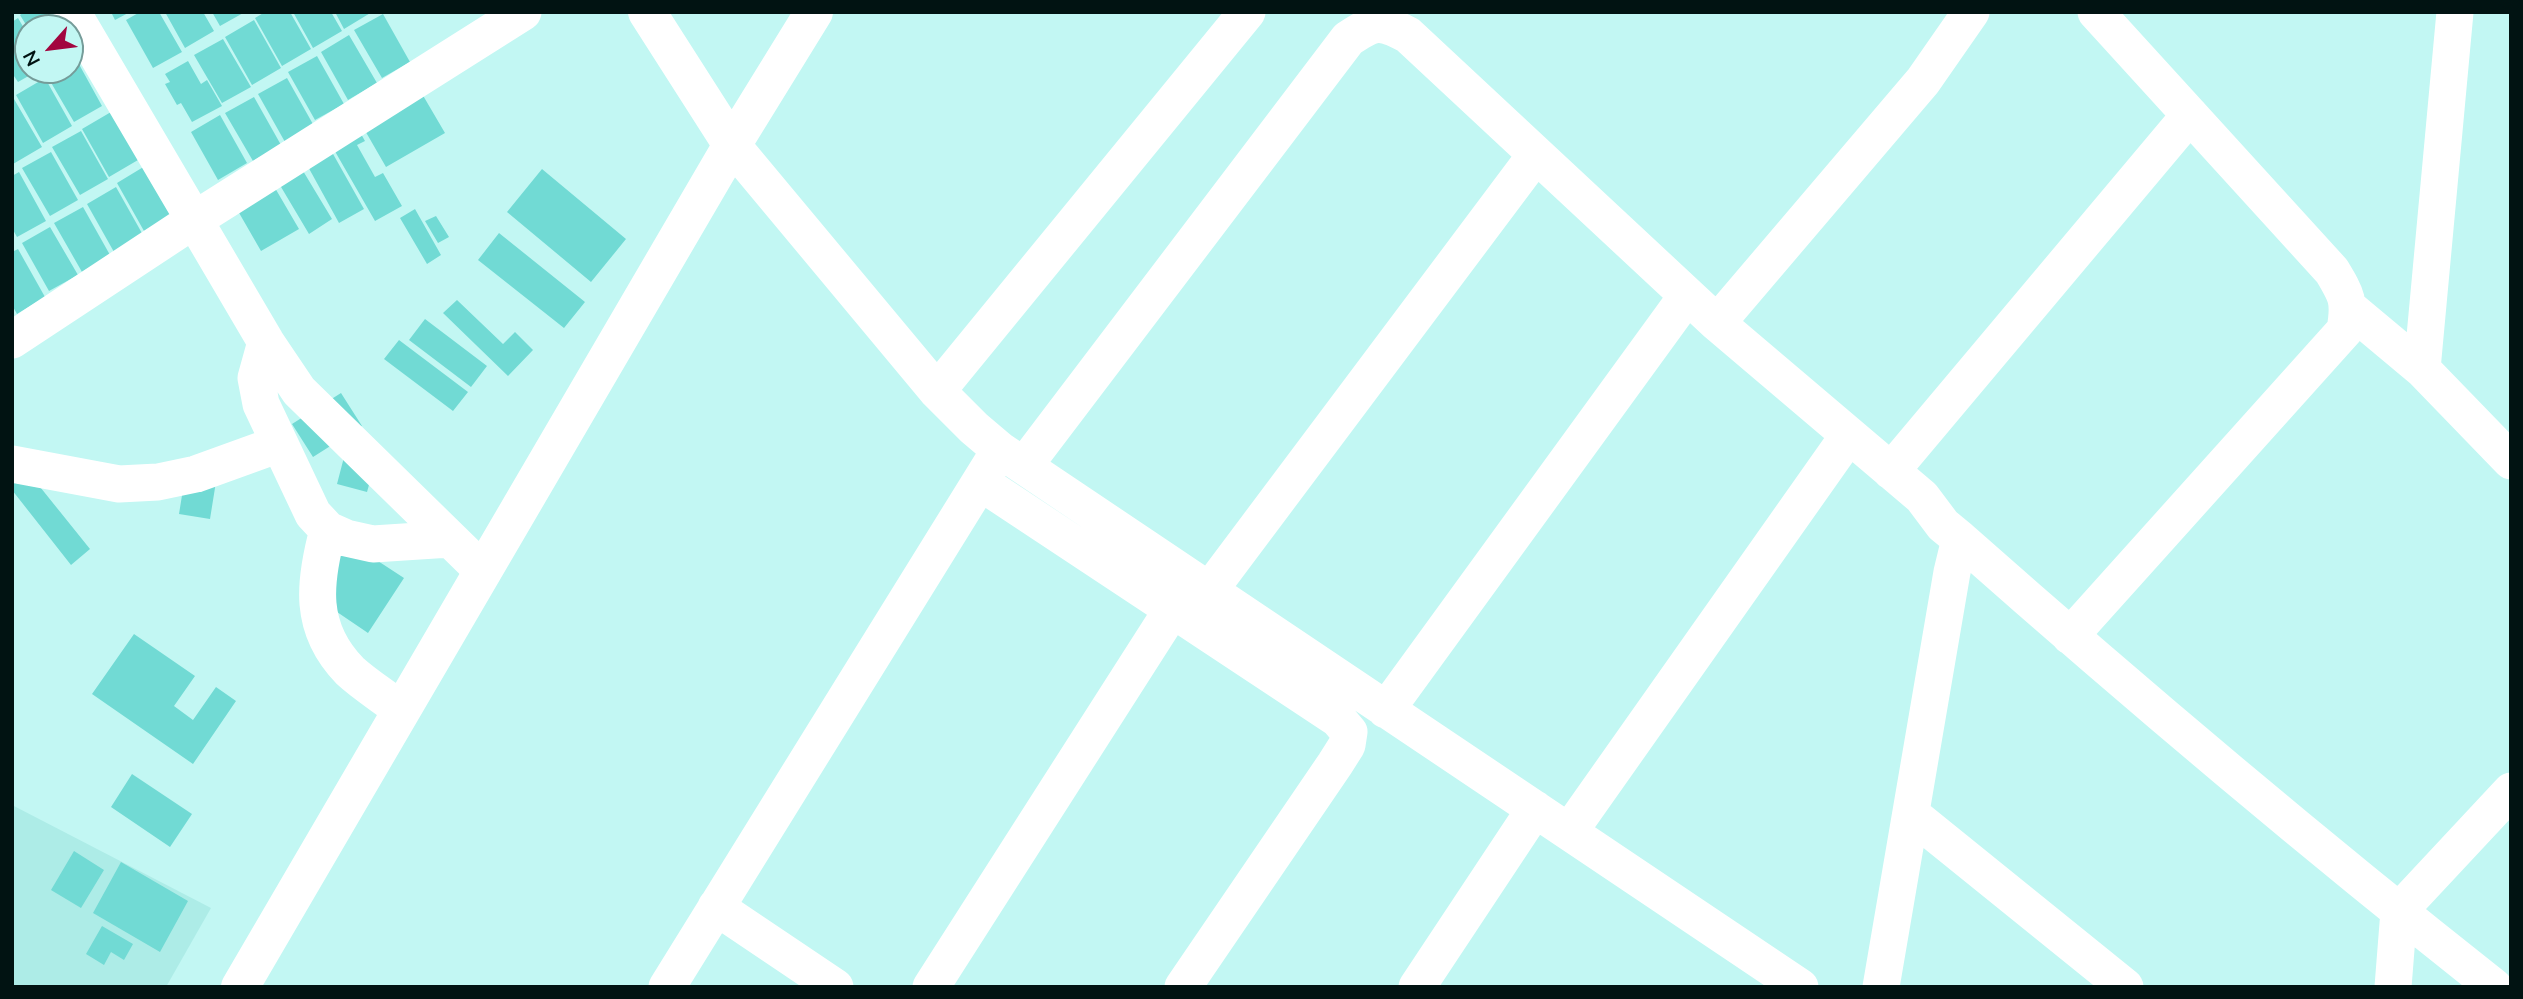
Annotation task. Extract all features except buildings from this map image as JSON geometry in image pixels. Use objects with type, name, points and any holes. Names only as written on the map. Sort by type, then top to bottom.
[{"type":"street","points":[[72,12],[266,342],[299,391],[483,571]]},
{"type":"street","points":[[12,341],[194,220],[479,24],[523,12]]},
{"type":"street","points":[[647,12],[732,145],[937,391],[974,428],[1012,458],[1800,987]]},
{"type":"street","points":[[240,987],[732,145],[814,12]]},
{"type":"street","points":[[937,391],[1247,12]]},
{"type":"street","points":[[1717,323],[1923,81],[1971,12]]},
{"type":"street","points":[[2070,636],[2345,330],[2349,308],[2344,291],[2332,271],[2096,12]]},
{"type":"street","points":[[2422,369],[2455,12]]},
{"type":"street","points":[[667,987],[980,482],[1012,458],[1348,39],[1386,18],[1408,35],[1717,323],[1922,497],[1943,525],[2070,636],[2494,987]]},
{"type":"street","points":[[1891,471],[2190,115]]},
{"type":"street","points":[[1209,591],[1535,156]]},
{"type":"street","points":[[1386,710],[1687,296]]},
{"type":"street","points":[[2349,308],[2422,369],[2511,461]]},
{"type":"street","points":[[266,342],[256,378],[261,404],[313,514],[328,530],[346,538],[373,544],[450,539]]},
{"type":"street","points":[[1569,832],[1849,435]]},
{"type":"street","points":[[12,464],[119,485],[158,482],[196,474],[279,444]]},
{"type":"street","points":[[980,482],[1338,719],[1349,732],[1347,745],[1335,764],[1184,987]]},
{"type":"street","points":[[328,530],[318,570],[316,598],[332,649],[351,671],[401,710]]},
{"type":"street","points":[[1881,987],[1952,572],[1960,539]]},
{"type":"street","points":[[930,987],[1172,610]]},
{"type":"street","points":[[2393,987],[2399,911],[2511,791]]},
{"type":"street","points":[[1418,987],[1535,809]]},
{"type":"street","points":[[1910,814],[2125,987]]},
{"type":"street","points":[[716,907],[835,987]]},
{"type":"shaded area","points":[[12,805],[211,908],[166,987],[12,987]]}]
